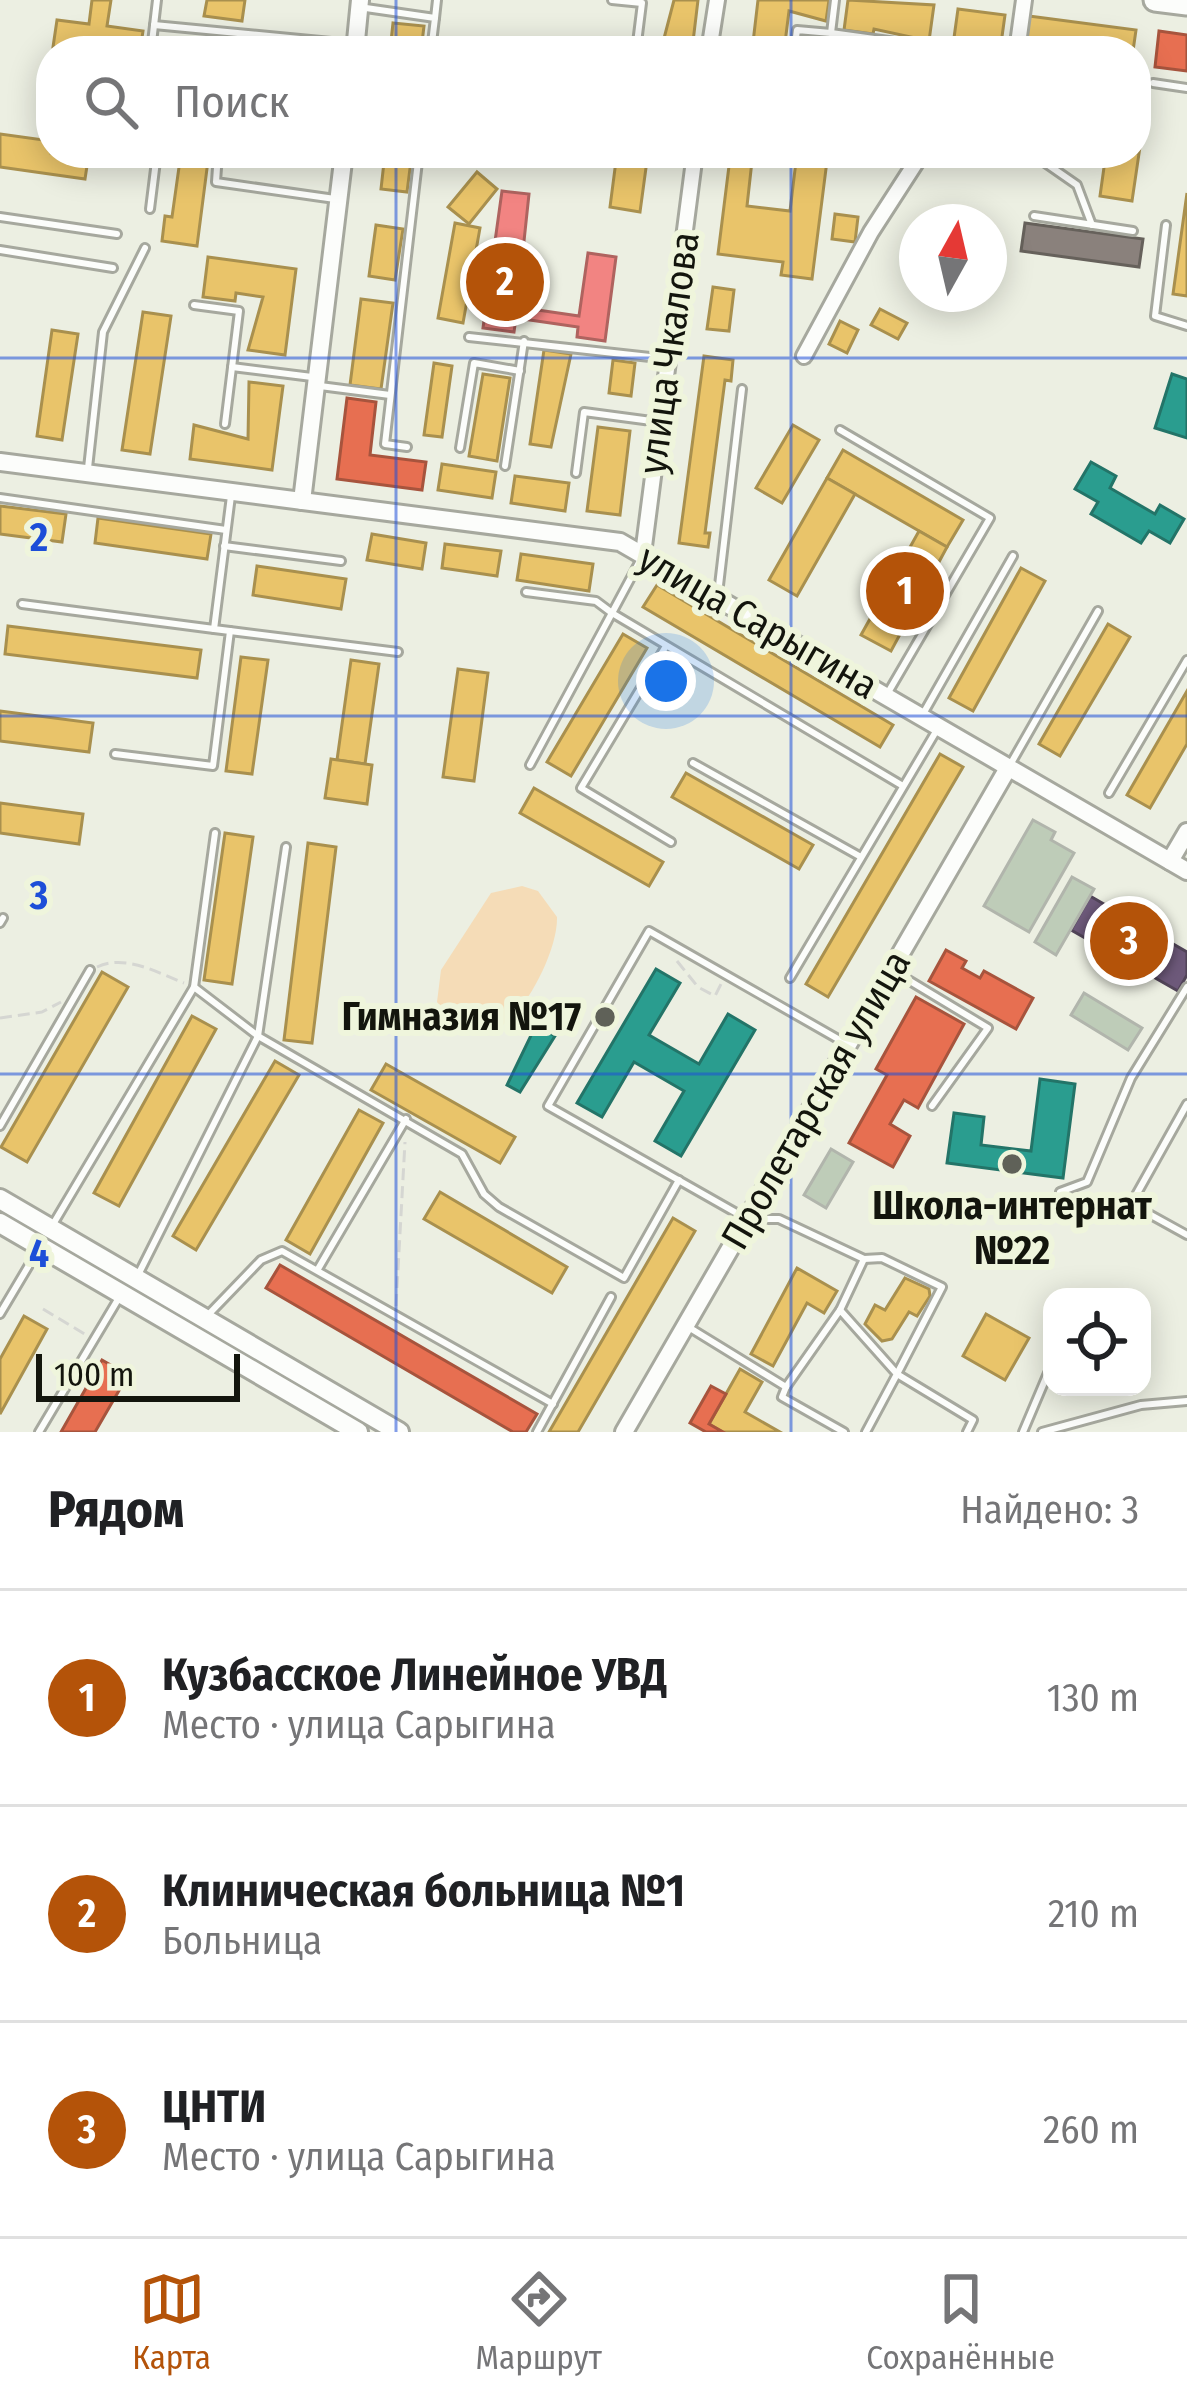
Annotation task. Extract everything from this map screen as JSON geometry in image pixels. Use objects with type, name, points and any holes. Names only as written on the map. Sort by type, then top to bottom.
[{"type":"main road","points":[[1155,0],[1187,4]]},
{"type":"main road","points":[[0,1199],[399,1432]]},
{"type":"main road","points":[[0,1223],[358,1432]]},
{"type":"street","points":[[711,36],[717,0]]},
{"type":"street","points":[[1019,36],[1024,0]]},
{"type":"street","points":[[356,36],[360,4]]},
{"type":"street","points":[[302,501],[342,168]]},
{"type":"street","name":"улица Чкалова","points":[[643,554],[693,168]]},
{"type":"street","points":[[804,356],[871,232],[912,168]]},
{"type":"street","name":"улица Сарыгина","points":[[0,462],[597,538],[643,554],[1187,871]]},
{"type":"street","name":"Пролетарская улица","points":[[632,1429],[686,1325],[1008,768]]},
{"type":"street","points":[[1170,861],[1187,832]]},
{"type":"lane","points":[[153,36],[158,0]]},
{"type":"lane","points":[[433,36],[437,0]]},
{"type":"lane","points":[[612,0],[642,4],[638,36]]},
{"type":"lane","points":[[831,33],[835,0]]},
{"type":"lane","points":[[360,4],[435,18]]},
{"type":"lane","points":[[154,25],[254,36]]},
{"type":"lane","points":[[795,36],[796,30],[853,36]]},
{"type":"lane","points":[[1153,83],[1187,88]]},
{"type":"lane","points":[[150,208],[155,168]]},
{"type":"lane","points":[[217,168],[216,182],[338,200]]},
{"type":"lane","points":[[406,447],[385,444],[417,168]]},
{"type":"lane","points":[[1053,168],[1077,185],[1092,225]]},
{"type":"lane","points":[[1034,216],[1133,231]]},
{"type":"lane","points":[[0,217],[117,234]]},
{"type":"lane","points":[[1166,225],[1155,316],[1187,326]]},
{"type":"lane","points":[[87,474],[104,332],[145,248]]},
{"type":"lane","points":[[0,250],[112,268]]},
{"type":"lane","points":[[194,305],[239,311],[225,424]]},
{"type":"lane","points":[[469,337],[668,359]]},
{"type":"lane","points":[[505,466],[524,341]]},
{"type":"lane","points":[[460,448],[474,363],[520,371]]},
{"type":"lane","points":[[232,367],[390,395]]},
{"type":"lane","points":[[718,598],[742,388]]},
{"type":"lane","points":[[576,473],[584,412],[659,422]]},
{"type":"lane","points":[[840,430],[991,518],[886,697]]},
{"type":"lane","points":[[214,628],[231,492]]},
{"type":"lane","points":[[0,498],[226,530]]},
{"type":"lane","points":[[224,546],[341,561]]},
{"type":"lane","points":[[530,765],[643,554]]},
{"type":"lane","points":[[921,717],[1013,556]]},
{"type":"lane","points":[[526,592],[596,601],[903,786]]},
{"type":"lane","points":[[22,604],[398,652]]},
{"type":"lane","points":[[1008,768],[1098,611]]},
{"type":"lane","points":[[116,754],[213,766],[230,631]]},
{"type":"lane","points":[[666,646],[581,788],[671,842]]},
{"type":"lane","points":[[1109,793],[1187,660]]},
{"type":"lane","points":[[790,978],[938,727]]},
{"type":"lane","points":[[693,763],[861,857]]},
{"type":"lane","points":[[51,1229],[194,987],[215,833]]},
{"type":"lane","points":[[136,1278],[258,1036],[286,847]]},
{"type":"lane","points":[[848,1045],[649,931],[548,1106],[747,1219],[778,1219],[864,1259],[882,1258],[942,1287],[866,1432]]},
{"type":"lane","points":[[0,1126],[89,970]]},
{"type":"lane","points":[[892,970],[988,1028],[932,1106]]},
{"type":"lane","points":[[194,987],[258,1036],[462,1154],[484,1194],[499,1207],[624,1278],[680,1180]]},
{"type":"lane","points":[[1060,1192],[1087,1182],[1131,1078],[1187,987]]},
{"type":"lane","points":[[1187,1104],[1131,1204],[1187,1235]]},
{"type":"lane","points":[[318,1269],[406,1119]]},
{"type":"lane","points":[[0,1314],[40,1247]]},
{"type":"lane","points":[[205,1317],[261,1260],[282,1251],[553,1404]]},
{"type":"lane","points":[[844,1432],[782,1397],[840,1310],[864,1259]]},
{"type":"lane","points":[[39,1432],[121,1294]]},
{"type":"lane","points":[[537,1432],[610,1297]]},
{"type":"lane","points":[[840,1310],[897,1374],[974,1420],[984,1432]]},
{"type":"lane","points":[[686,1325],[786,1388]]},
{"type":"lane","points":[[1023,1432],[1043,1385]]},
{"type":"lane","points":[[1042,1432],[1141,1405],[1187,1402]]},
{"type":"lane","points":[[967,1432],[974,1420]]},
{"type":"path","points":[[672,955],[698,987],[715,996],[726,975]]},
{"type":"path","points":[[89,970],[111,960],[194,987]]},
{"type":"path","points":[[0,1018],[42,1012],[76,993]]},
{"type":"path","points":[[396,1313],[406,1119]]},
{"type":"path","points":[[44,1310],[94,1340]]},
{"type":"shaded area","points":[[522,886],[538,891],[557,917],[553,944],[540,976],[523,1005],[503,1025],[480,1032],[457,1028],[437,1002],[441,970],[491,893]]},
{"type":"building: Жильё","points":[[92,0],[111,0],[107,26],[143,31],[142,36],[55,36],[57,20],[89,24]]},
{"type":"building: Жильё","points":[[207,0],[245,0],[242,21],[204,16]]},
{"type":"building: Жильё","points":[[674,0],[698,0],[694,36],[665,36]]},
{"type":"building: Жильё","points":[[758,0],[829,0],[826,21],[789,11],[786,36],[754,36]]},
{"type":"building: Жильё","points":[[848,0],[934,5],[930,36],[844,30]]},
{"type":"building: Жильё","points":[[958,9],[1005,15],[1002,36],[954,36]]},
{"type":"building: Жильё","points":[[1029,16],[1136,30],[1135,36],[1026,36]]},
{"type":"building: Жильё","points":[[393,23],[424,26],[423,36],[392,36]]},
{"type":"building: Жильё","points":[[0,134],[36,139],[36,168],[87,168],[85,179],[0,167]]},
{"type":"building: Жильё","points":[[179,168],[207,168],[197,246],[162,241],[165,216],[172,217]]},
{"type":"building: Жильё","points":[[383,168],[410,168],[407,192],[381,189]]},
{"type":"building: Жильё","points":[[615,168],[646,168],[640,212],[610,207]]},
{"type":"building: Жильё","points":[[729,168],[751,168],[747,206],[790,211],[795,168],[826,168],[812,279],[781,275],[783,262],[718,254]]},
{"type":"building: Жильё","points":[[1104,168],[1137,168],[1132,201],[1100,196]]},
{"type":"building: Жильё","points":[[477,172],[497,189],[469,224],[448,207]]},
{"type":"building: Жильё","points":[[1187,193],[1187,296],[1173,294]]},
{"type":"building: Жильё","points":[[835,214],[858,217],[855,242],[832,239]]},
{"type":"building: Жильё","points":[[455,223],[480,228],[463,323],[438,318]]},
{"type":"building: Жильё","points":[[376,225],[403,229],[395,280],[369,276]]},
{"type":"building: Жильё","points":[[208,257],[296,269],[285,355],[248,350],[263,297],[236,293],[235,301],[203,297]]},
{"type":"building: Жильё","points":[[713,287],[734,290],[729,331],[707,329]]},
{"type":"building: Жильё","points":[[361,299],[393,303],[381,389],[350,385]]},
{"type":"building: Жильё","points":[[880,309],[907,323],[898,339],[871,325]]},
{"type":"building: Жильё","points":[[143,312],[171,316],[150,454],[122,450]]},
{"type":"building: Жильё","points":[[840,321],[858,330],[847,353],[829,344]]},
{"type":"building: Жильё","points":[[52,330],[78,334],[62,440],[37,436]]},
{"type":"building: Жильё","points":[[544,350],[571,354],[551,447],[530,444]]},
{"type":"building: Жильё","points":[[704,356],[733,360],[731,381],[725,380],[705,533],[710,533],[708,547],[679,543]]},
{"type":"building: Жильё","points":[[613,360],[635,363],[631,396],[609,393]]},
{"type":"building: Жильё","points":[[434,363],[452,366],[442,437],[424,435]]},
{"type":"building: Жильё","points":[[483,374],[510,378],[497,461],[469,456]]},
{"type":"building: Жильё","points":[[249,382],[283,386],[272,470],[190,459],[194,425],[248,439]]},
{"type":"building: Жильё","points":[[793,425],[819,440],[782,503],[756,488]]},
{"type":"building: Жильё","points":[[598,427],[630,431],[620,515],[587,511]]},
{"type":"building: Жильё","points":[[843,450],[963,520],[947,547],[827,478]]},
{"type":"building: Жильё","points":[[442,464],[496,472],[492,498],[438,490]]},
{"type":"building: Жильё","points":[[515,476],[569,483],[565,511],[511,503]]},
{"type":"building: Жильё","points":[[827,478],[855,494],[797,596],[769,580]]},
{"type":"building: Жильё","points":[[0,506],[66,514],[62,542],[0,534]]},
{"type":"building: Жильё","points":[[98,518],[211,534],[207,559],[95,543]]},
{"type":"building: Жильё","points":[[919,531],[947,547],[891,651],[861,635]]},
{"type":"building: Жильё","points":[[372,534],[426,543],[422,569],[367,560]]},
{"type":"building: Жильё","points":[[445,544],[501,551],[497,576],[442,568]]},
{"type":"building: Жильё","points":[[521,554],[593,564],[589,591],[517,580]]},
{"type":"building: Жильё","points":[[257,566],[346,579],[341,609],[253,595]]},
{"type":"building: Жильё","points":[[1021,568],[1045,581],[973,711],[949,698]]},
{"type":"building: Жильё","points":[[657,585],[893,725],[880,747],[643,607]]},
{"type":"building: Жильё","points":[[1108,624],[1130,637],[1060,756],[1039,744]]},
{"type":"building: Жильё","points":[[8,626],[201,650],[197,678],[5,654]]},
{"type":"building: Жильё","points":[[623,634],[647,648],[571,776],[547,762]]},
{"type":"building: Жильё","points":[[241,657],[268,660],[252,774],[226,771]]},
{"type":"building: Жильё","points":[[351,660],[379,664],[365,764],[337,760]]},
{"type":"building: Жильё","points":[[458,669],[488,673],[474,781],[443,777]]},
{"type":"building: Жильё","points":[[1187,691],[1187,744],[1150,808],[1127,795]]},
{"type":"building: Жильё","points":[[0,711],[93,723],[89,752],[0,741]]},
{"type":"building: Жильё","points":[[940,754],[963,767],[828,997],[806,984]]},
{"type":"building: Жильё","points":[[331,759],[372,765],[367,804],[325,798]]},
{"type":"building: Жильё","points":[[686,773],[813,845],[799,869],[672,797]]},
{"type":"building: Жильё","points":[[534,788],[663,862],[649,886],[520,813]]},
{"type":"building: Жильё","points":[[0,803],[83,814],[79,844],[0,833]]},
{"type":"building: Жильё","points":[[225,833],[253,837],[232,984],[204,980]]},
{"type":"building: Жильё","points":[[308,843],[336,847],[312,1043],[284,1040]]},
{"type":"building: Жильё","points":[[102,972],[128,987],[27,1162],[1,1147]]},
{"type":"building: Жильё","points":[[192,1016],[216,1029],[119,1206],[94,1193]]},
{"type":"building: Жильё","points":[[275,1061],[299,1075],[196,1250],[173,1236]]},
{"type":"building: Жильё","points":[[386,1064],[515,1137],[500,1163],[371,1090]]},
{"type":"building: Жильё","points":[[359,1110],[383,1123],[310,1254],[286,1240]]},
{"type":"building: Жильё","points":[[440,1192],[567,1267],[552,1293],[424,1219]]},
{"type":"building: Жильё","points":[[673,1218],[695,1231],[578,1432],[549,1432]]},
{"type":"building: Жильё","points":[[797,1268],[837,1291],[824,1313],[807,1303],[773,1366],[751,1354]]},
{"type":"building: Жильё","points":[[905,1278],[929,1289],[930,1296],[917,1316],[909,1312],[892,1339],[882,1341],[865,1324],[875,1305],[885,1310]]},
{"type":"building: Жильё","points":[[986,1314],[1029,1338],[1005,1380],[963,1356]]},
{"type":"building: Жильё","points":[[24,1316],[47,1329],[0,1414],[0,1359]]},
{"type":"building: Жильё","points":[[740,1369],[762,1382],[745,1412],[780,1432],[723,1432],[709,1424]]},
{"type":"building: Торговля","points":[[1159,31],[1187,35],[1187,71],[1155,67]]},
{"type":"building: Торговля","points":[[347,398],[376,402],[370,455],[426,462],[422,490],[337,479]]},
{"type":"building: Торговля","points":[[946,950],[966,961],[962,968],[980,978],[984,971],[1033,998],[1016,1029],[929,981]]},
{"type":"building: Торговля","points":[[916,997],[964,1024],[918,1108],[904,1100],[890,1124],[910,1136],[893,1167],[849,1143],[887,1075],[876,1069]]},
{"type":"building: Торговля","points":[[280,1265],[537,1414],[526,1432],[513,1432],[266,1288]]},
{"type":"building: Торговля","points":[[102,1360],[128,1375],[95,1432],[61,1432]]},
{"type":"building: Торговля","points":[[711,1386],[726,1394],[709,1424],[723,1432],[706,1432],[690,1423]]},
{"type":"building: Офисы","points":[[1090,896],[1187,952],[1187,975],[1178,991],[1071,930]]},
{"type":"building: Школы","points":[[1172,374],[1187,379],[1187,438],[1155,428]]},
{"type":"building: Школы","points":[[1091,462],[1116,476],[1110,488],[1155,514],[1160,505],[1184,519],[1170,543],[1149,531],[1141,543],[1091,514],[1098,502],[1075,489]]},
{"type":"building: Школы","name":"Гимназия №17","points":[[656,969],[680,983],[649,1035],[699,1064],[728,1014],[755,1030],[681,1156],[655,1141],[684,1091],[634,1062],[602,1117],[577,1103]]},
{"type":"building: Школы","points":[[536,1025],[555,1036],[520,1092],[507,1085]]},
{"type":"building: Школы","points":[[1040,1079],[1075,1084],[1063,1178],[947,1163],[954,1113],[984,1117],[981,1145],[1031,1151]]},
{"type":"building: Медицина","points":[[502,191],[529,194],[517,307],[579,316],[588,253],[616,257],[605,341],[577,337],[578,327],[516,318],[514,332],[483,328]]},
{"type":"building: Промзона","points":[[1025,223],[1143,239],[1139,267],[1021,251]]},
{"type":"building: Прочее","points":[[1033,820],[1055,832],[1051,840],[1074,853],[1029,932],[984,906]]},
{"type":"building: Прочее","points":[[1072,877],[1094,889],[1056,955],[1035,942]]},
{"type":"building: Прочее","points":[[1084,993],[1142,1028],[1128,1050],[1071,1015]]},
{"type":"building: Прочее","points":[[831,1149],[853,1162],[826,1208],[804,1195]]},
{"type":"place","name":"Клиническая больница №1","points":[[505,282]]},
{"type":"place","name":"Кузбасское Линейное УВД","points":[[905,591]]},
{"type":"place","name":"ЦНТИ","points":[[1129,941]]},
{"type":"place","name":"Гимназия №17","points":[[605,1017]]},
{"type":"place","name":"Школа-интернат №22","points":[[1012,1164]]}]
